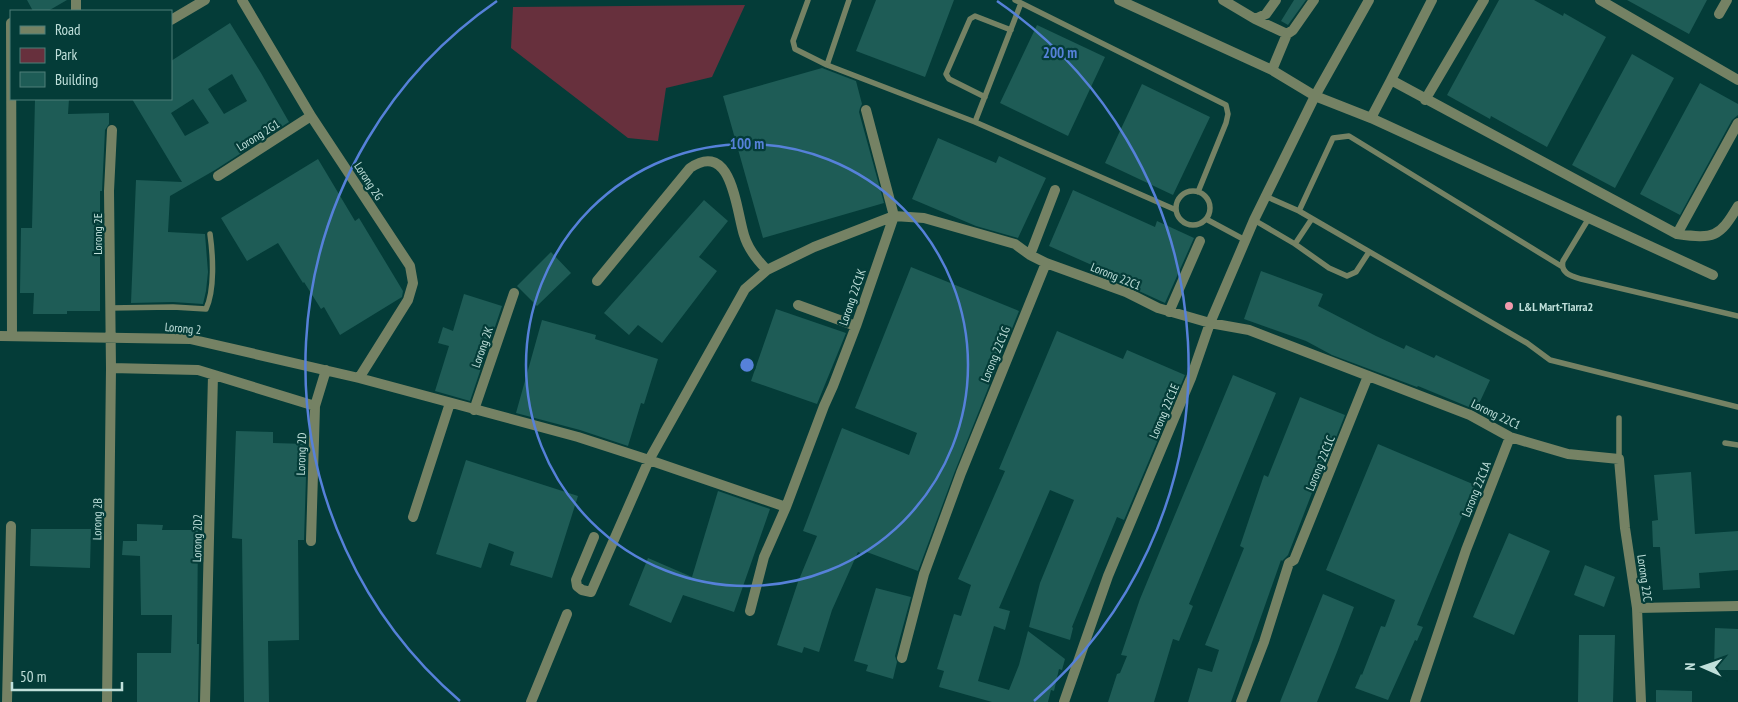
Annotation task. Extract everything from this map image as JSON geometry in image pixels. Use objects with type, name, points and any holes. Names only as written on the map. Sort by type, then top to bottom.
[{"type":"street","points":[[172,19],[205,0]]},
{"type":"street","name":"Lorong 2G","points":[[242,0],[312,116],[410,266],[413,283],[408,300],[359,378]]},
{"type":"street","points":[[1119,0],[1272,70],[1315,96],[1371,118],[1713,274]]},
{"type":"street","points":[[1223,0],[1254,19],[1288,34]]},
{"type":"street","points":[[1254,19],[1266,14],[1276,0]]},
{"type":"street","points":[[1272,70],[1288,34],[1294,30],[1314,0]]},
{"type":"street","name":"Lorong 22C1E","points":[[1064,702],[1108,576],[1191,378],[1210,323],[1264,195],[1315,96],[1369,0]]},
{"type":"street","points":[[1371,118],[1432,0]]},
{"type":"street","points":[[1425,100],[1484,0]]},
{"type":"street","points":[[1600,0],[1738,80]]},
{"type":"street","points":[[1719,14],[1727,0]]},
{"type":"street","points":[[1391,80],[1677,234],[1706,236],[1718,233],[1727,224],[1738,206]]},
{"type":"street","points":[[11,100],[12,335]]},
{"type":"street","points":[[866,110],[894,216]]},
{"type":"street","name":"Lorong 2G1","points":[[218,176],[312,116]]},
{"type":"street","points":[[1677,234],[1738,123]]},
{"type":"street","name":"Lorong 2E","points":[[110,337],[109,191],[112,130]]},
{"type":"street","points":[[597,280],[690,168],[699,162],[710,162],[723,167],[728,175],[744,237],[757,261],[766,270]]},
{"type":"street","points":[[1030,255],[1055,190]]},
{"type":"street","name":"Lorong 22C1","points":[[594,537],[576,580],[577,586],[582,590],[591,592],[650,460],[745,289],[766,270],[814,247],[894,216],[924,218],[1015,244],[1030,255],[1046,263],[1126,292],[1158,308],[1210,323],[1249,330],[1470,414],[1510,437],[1568,454],[1619,459]]},
{"type":"street","name":"Lorong 22C1K","points":[[750,611],[764,556],[786,507],[856,326],[894,216]]},
{"type":"street","points":[[1169,312],[1200,241]]},
{"type":"street","name":"Lorong 22C1G","points":[[902,658],[924,574],[969,454],[1046,263]]},
{"type":"street","name":"Lorong 2K","points":[[474,410],[514,293]]},
{"type":"street","points":[[798,305],[856,326]]},
{"type":"street","name":"Lorong 2","points":[[0,336],[190,339],[359,378],[578,438],[650,460],[786,507]]},
{"type":"street","name":"Lorong 2B","points":[[107,702],[110,337]]},
{"type":"street","points":[[111,368],[198,370],[315,406]]},
{"type":"street","name":"Lorong 2D","points":[[311,541],[315,406],[326,370]]},
{"type":"street","name":"Lorong 2D2","points":[[206,702],[212,375]]},
{"type":"street","name":"Lorong 22C1C","points":[[1241,702],[1264,642],[1289,563],[1294,560],[1368,376]]},
{"type":"street","points":[[413,518],[450,403]]},
{"type":"street","name":"Lorong 22C1A","points":[[1415,702],[1466,550],[1510,437]]},
{"type":"street","name":"Lorong 22C","points":[[1619,459],[1625,528],[1637,608],[1641,702]]},
{"type":"street","points":[[7,702],[11,526]]},
{"type":"street","points":[[1637,608],[1738,606]]},
{"type":"street","points":[[531,702],[567,614]]},
{"type":"lane","points":[[808,0],[793,41],[795,49],[827,65],[975,122],[1176,210]]},
{"type":"lane","points":[[827,65],[849,0]]},
{"type":"lane","points":[[1015,0],[1226,105],[1228,114],[1226,123],[1198,192]]},
{"type":"lane","points":[[975,122],[1021,3]]},
{"type":"lane","points":[[985,97],[949,79],[946,74],[970,19],[975,16],[1011,30]]},
{"type":"lane","points":[[1299,211],[1333,138],[1349,136],[1562,266],[1563,270],[1569,275],[1738,316]]},
{"type":"lane","points":[[1198,192],[1204,195],[1210,207],[1206,219],[1200,224],[1194,225],[1182,221],[1176,210],[1176,203],[1185,193],[1198,192]]},
{"type":"lane","points":[[1264,195],[1299,211],[1526,343],[1550,360],[1738,407]]},
{"type":"lane","points":[[1562,266],[1563,261],[1589,218]]},
{"type":"lane","points":[[1206,219],[1245,240]]},
{"type":"lane","points":[[1254,220],[1295,244],[1329,268],[1347,276],[1356,272],[1369,252]]},
{"type":"lane","points":[[1295,244],[1312,220]]},
{"type":"lane","points":[[110,308],[173,307],[206,309],[211,300],[212,249],[210,234]]},
{"type":"lane","points":[[1619,418],[1619,459]]},
{"type":"lane","points":[[1725,443],[1738,445]]},
{"type":"green space","points":[[745,5],[712,77],[666,88],[658,141],[628,138],[511,48],[513,7]]},
{"type":"building","points":[[27,0],[67,0],[50,10],[32,10]]},
{"type":"building","points":[[876,0],[954,0],[925,77],[856,51]]},
{"type":"building","points":[[1294,0],[1306,0],[1288,25],[1281,21]]},
{"type":"building","points":[[1499,0],[1534,0],[1563,16],[1564,13],[1606,37],[1547,147],[1491,116],[1490,119],[1447,95]]},
{"type":"building","points":[[1627,0],[1707,0],[1689,34]]},
{"type":"building","points":[[230,23],[289,122],[215,170],[170,196],[168,232],[205,234],[208,272],[203,304],[173,302],[131,303],[136,180],[182,182],[133,100],[172,100],[172,60]],"holes":[[[232,74],[247,101],[224,114],[208,89]],[[193,99],[209,123],[185,136],[171,113]]]},
{"type":"building","points":[[1037,25],[1105,57],[1068,136],[1000,103]]},
{"type":"building","points":[[1632,54],[1674,78],[1615,188],[1572,165]]},
{"type":"building","points":[[822,68],[856,81],[862,104],[859,112],[884,203],[763,238],[723,96]]},
{"type":"building","points":[[1700,83],[1738,104],[1738,115],[1732,120],[1680,215],[1640,194]]},
{"type":"building","points":[[1142,84],[1210,117],[1173,195],[1105,163]]},
{"type":"building","points":[[35,100],[69,100],[68,114],[109,113],[109,124],[105,130],[102,191],[100,191],[100,311],[67,311],[67,314],[33,314],[34,293],[20,293],[21,228],[32,228]]},
{"type":"building","points":[[938,138],[996,163],[999,156],[1046,178],[1018,238],[976,226],[912,199]]},
{"type":"building","points":[[318,159],[355,221],[359,218],[403,291],[402,297],[340,335],[324,307],[321,309],[278,243],[247,261],[221,218]]},
{"type":"building","points":[[1073,190],[1155,227],[1157,221],[1194,238],[1165,303],[1128,286],[1130,282],[1049,246]]},
{"type":"building","points":[[704,200],[728,221],[699,257],[717,271],[662,343],[638,325],[629,335],[604,313]]},
{"type":"building","points":[[551,252],[571,273],[537,306],[517,286]]},
{"type":"building","points":[[911,267],[1019,311],[955,471],[918,571],[864,551],[863,554],[858,552],[832,610],[819,652],[804,647],[802,653],[777,645],[798,582],[817,536],[803,531],[842,428],[909,455],[917,433],[855,408]]},
{"type":"building","points":[[1261,271],[1323,294],[1318,306],[1376,336],[1404,349],[1406,345],[1434,358],[1436,355],[1490,380],[1476,410],[1418,386],[1332,355],[1306,341],[1244,319]]},
{"type":"building","points":[[464,294],[502,306],[470,401],[435,391],[449,346],[438,343],[443,327],[453,331]]},
{"type":"building","points":[[776,309],[846,333],[817,404],[751,381]]},
{"type":"building","points":[[542,320],[596,335],[595,339],[658,359],[644,404],[641,403],[628,446],[580,430],[516,413]]},
{"type":"building","points":[[1057,331],[1123,359],[1127,350],[1185,375],[1124,520],[1117,517],[1072,627],[1070,640],[1029,627],[1040,583],[1074,500],[1050,490],[999,608],[1010,611],[1005,630],[994,626],[978,681],[1009,690],[1019,665],[1028,631],[1065,659],[1062,670],[1059,669],[1054,691],[1051,690],[1048,702],[992,702],[939,687],[944,671],[937,669],[954,614],[961,616],[971,585],[958,579],[1005,471],[999,469]]},
{"type":"building","points":[[1233,375],[1276,393],[1189,604],[1193,606],[1179,641],[1173,639],[1154,702],[1108,702],[1117,674],[1120,673],[1127,656],[1121,655],[1140,599]]},
{"type":"building","points":[[1300,397],[1345,415],[1288,555],[1281,560],[1231,702],[1188,702],[1198,668],[1212,672],[1219,650],[1205,645],[1244,548],[1240,546],[1264,475],[1268,477]]},
{"type":"building","points":[[236,431],[273,432],[273,443],[307,444],[304,540],[298,540],[299,640],[268,641],[269,702],[244,702],[242,539],[232,538]]},
{"type":"building","points":[[1378,444],[1475,485],[1417,625],[1423,627],[1417,641],[1415,640],[1388,700],[1355,688],[1381,626],[1385,627],[1395,600],[1326,570]]},
{"type":"building","points":[[466,460],[578,496],[552,578],[510,565],[514,552],[489,543],[481,568],[436,554]]},
{"type":"building","points":[[1691,472],[1695,534],[1738,531],[1738,570],[1699,573],[1700,588],[1663,590],[1660,547],[1653,547],[1652,521],[1658,520],[1654,475]]},
{"type":"building","points":[[718,491],[770,509],[734,612],[683,595],[671,623],[629,605],[648,558],[692,577]]},
{"type":"building","points":[[137,524],[163,525],[162,530],[198,530],[198,702],[137,702],[137,653],[171,653],[172,615],[141,615],[140,556],[122,555],[123,541],[137,541]]},
{"type":"building","points":[[31,529],[91,529],[90,568],[30,566]]},
{"type":"building","points":[[1509,533],[1550,551],[1514,635],[1473,617]]},
{"type":"building","points":[[1585,565],[1615,577],[1604,607],[1574,595]]},
{"type":"building","points":[[876,588],[911,597],[895,656],[897,662],[893,679],[866,671],[868,665],[854,661]]},
{"type":"building","points":[[1323,594],[1354,607],[1337,652],[1317,702],[1280,702]]},
{"type":"building","points":[[1715,628],[1738,629],[1738,670],[1714,670]]},
{"type":"building","points":[[1579,635],[1615,635],[1613,702],[1578,702]]},
{"type":"building","points":[[1656,690],[1692,691],[1692,702],[1656,702]]},
{"type":"place","name":"L&L Mart-Tiarra2","points":[[1509,306]]}]
